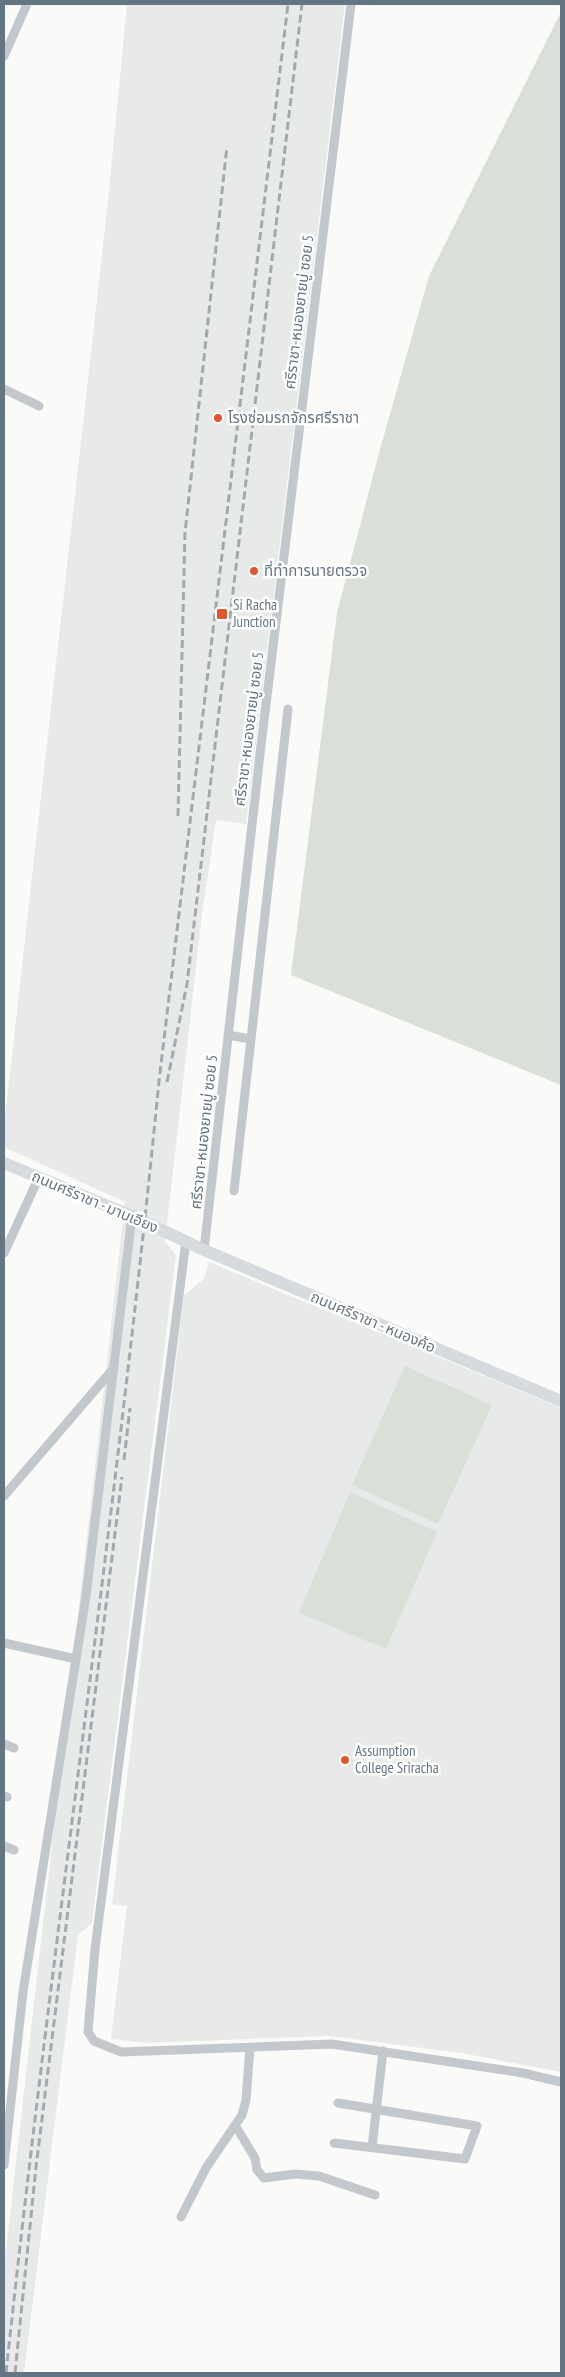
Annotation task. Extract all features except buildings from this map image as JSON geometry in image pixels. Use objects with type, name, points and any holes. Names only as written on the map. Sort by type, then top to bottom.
[{"type":"main road","name":"ถนนศรีราชา - มาบเอียง","points":[[4,1163],[132,1216],[186,1241]]},
{"type":"main road","name":"ถนนศรีราชา - หนองค้อ","points":[[186,1241],[561,1401]]},
{"type":"street","points":[[4,56],[6,47],[27,4]]},
{"type":"street","name":"ศรีราชา-หนองยายบู่ ซอย 5","points":[[204,1250],[261,740],[351,4]]},
{"type":"street","points":[[4,389],[39,406]]},
{"type":"street","points":[[234,1191],[288,710]]},
{"type":"street","points":[[228,1035],[250,1039]]},
{"type":"street","points":[[4,1253],[39,1177]]},
{"type":"street","points":[[4,2165],[23,1992],[86,1596],[132,1216]]},
{"type":"street","points":[[186,1241],[95,1948],[88,2032],[94,2041],[105,2047],[122,2052],[332,2044],[523,2073],[561,2082]]},
{"type":"street","points":[[4,1496],[114,1368]]},
{"type":"street","points":[[5,1646],[76,1659]]},
{"type":"street","points":[[4,1744],[14,1748]]},
{"type":"street","points":[[4,1846],[14,1850]]},
{"type":"street","points":[[181,2217],[206,2168],[242,2115],[246,2100],[250,2047]]},
{"type":"street","points":[[372,2146],[384,2051]]},
{"type":"street","points":[[334,2143],[372,2146],[465,2159],[477,2126],[338,2103]]},
{"type":"street","points":[[235,2125],[255,2158],[257,2170],[264,2178],[295,2174],[318,2176],[375,2195]]},
{"type":"shaded area","points":[[127,4],[345,4],[246,824],[216,820],[202,914],[165,1242],[176,1255],[92,1923],[78,1935],[24,2373],[4,2373],[4,2268],[125,1202],[4,1147],[4,1126],[108,201]]},
{"type":"shaded area","points":[[561,12],[561,1085],[291,975],[337,613],[379,453],[429,276]]},
{"type":"shaded area","name":"Assumption College Sriracha","points":[[209,1262],[561,1408],[561,2072],[461,2053],[329,2036],[145,2043],[111,2039],[127,1906],[112,1904],[184,1295],[204,1279]]},
{"type":"shaded area","points":[[405,1366],[492,1405],[438,1524],[352,1485]]},
{"type":"shaded area","points":[[350,1492],[437,1532],[386,1649],[299,1613]]},
{"type":"railway","points":[[6,2373],[43,2050],[124,1405],[159,1081],[288,4]]},
{"type":"railway","points":[[167,1082],[187,984],[302,4]]},
{"type":"railway","points":[[178,816],[185,533],[227,146]]},
{"type":"railway","points":[[124,1460],[130,1408]]},
{"type":"railway","points":[[15,2373],[36,2167],[122,1477]]},
{"type":"place","name":"โรงซ่อมรถจักรศรีราชา","points":[[218,418]]},
{"type":"place","name":"ที่ทำการนายตรวจ","points":[[254,571]]},
{"type":"place","name":"Si Racha Junction","points":[[222,614]]},
{"type":"place","name":"Assumption College Sriracha","points":[[345,1760]]}]
